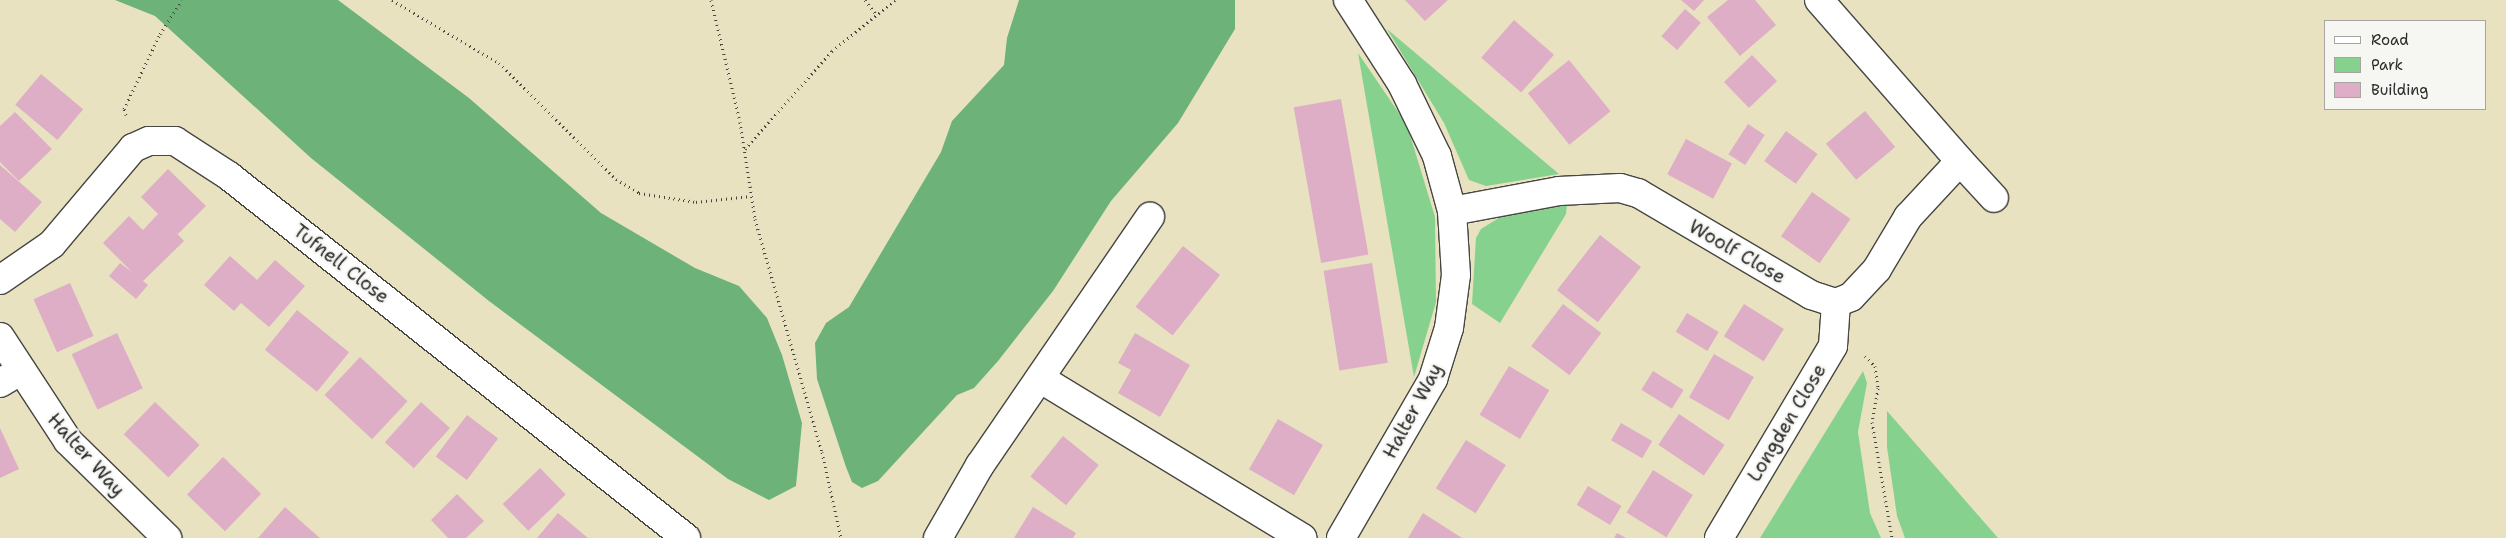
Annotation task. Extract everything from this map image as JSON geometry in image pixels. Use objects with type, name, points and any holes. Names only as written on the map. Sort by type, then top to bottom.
[{"type":"street","name":"Halter Way","points":[[1341,538],[1408,426],[1444,351],[1455,284],[1452,211],[1437,156],[1421,120],[1348,0]]},
{"type":"street","points":[[1819,0],[1994,198]]},
{"type":"street","name":"Tufnell Close","points":[[134,148],[162,140],[191,148],[686,538]]},
{"type":"street","points":[[0,280],[52,244],[134,148]]},
{"type":"street","points":[[1836,303],[1866,284],[1908,217],[1960,161]]},
{"type":"street","name":"Woolf Close","points":[[1452,211],[1559,191],[1620,188],[1638,193],[1811,295],[1836,303]]},
{"type":"street","points":[[938,538],[1005,430],[1082,320],[1150,217]]},
{"type":"street","name":"Longden Close","points":[[1719,538],[1810,388],[1833,346],[1836,331],[1836,303]]},
{"type":"street","name":"Halter Way","points":[[0,337],[10,377],[68,440],[167,538]]},
{"type":"street","points":[[1041,379],[1303,538]]},
{"type":"path","points":[[134,148],[124,109],[182,0]]},
{"type":"path","points":[[392,0],[499,63],[616,179],[639,193],[696,202],[751,196]]},
{"type":"path","points":[[711,0],[744,150],[751,196],[841,538]]},
{"type":"path","points":[[866,0],[876,14]]},
{"type":"path","points":[[744,150],[811,71],[876,14],[895,0]]},
{"type":"path","points":[[1836,331],[1875,366],[1878,388],[1872,422],[1892,538]]},
{"type":"green space","points":[[115,0],[338,0],[469,98],[601,213],[695,268],[739,286],[767,318],[782,355],[802,423],[796,486],[769,500],[728,479],[489,301],[311,158],[155,16]]},
{"type":"green space","points":[[1019,0],[1235,0],[1235,29],[1178,123],[1111,201],[1053,291],[998,361],[974,388],[957,395],[878,481],[862,488],[852,482],[817,379],[815,343],[826,323],[849,307],[941,152],[952,121],[1004,65],[1007,38]]},
{"type":"green space","points":[[1387,29],[1559,174],[1486,186],[1469,180],[1444,123]]},
{"type":"green space","points":[[1358,53],[1407,125],[1435,217],[1436,302],[1414,377]]},
{"type":"green space","points":[[1567,205],[1566,214],[1500,323],[1472,304],[1476,238],[1481,229],[1502,216]]},
{"type":"green space","points":[[1863,371],[1867,383],[1858,432],[1870,513],[1881,538],[1760,538]]},
{"type":"green space","points":[[1887,411],[1998,538],[1905,538],[1897,516],[1887,447]]},
{"type":"building","points":[[1405,0],[1448,0],[1425,21]]},
{"type":"building","points":[[1681,0],[1704,0],[1694,11]]},
{"type":"building","points":[[1728,0],[1755,0],[1776,25],[1740,56],[1707,17]]},
{"type":"building","points":[[1685,9],[1701,23],[1677,50],[1661,36]]},
{"type":"building","points":[[1514,20],[1554,55],[1521,93],[1481,58]]},
{"type":"building","points":[[1752,55],[1777,81],[1749,108],[1724,82]]},
{"type":"building","points":[[1569,60],[1611,111],[1569,145],[1528,93]]},
{"type":"building","points":[[41,74],[83,109],[57,140],[15,105]]},
{"type":"building","points":[[1341,99],[1368,255],[1321,263],[1294,107]]},
{"type":"building","points":[[1865,111],[1895,147],[1856,180],[1826,144]]},
{"type":"building","points":[[15,112],[52,149],[19,181],[0,162],[0,126]]},
{"type":"building","points":[[1748,124],[1765,135],[1745,165],[1728,154]]},
{"type":"building","points":[[1786,131],[1818,154],[1796,184],[1764,161]]},
{"type":"building","points":[[1686,139],[1732,163],[1713,199],[1667,174]]},
{"type":"building","points":[[0,165],[42,202],[15,232],[0,219]]},
{"type":"building","points":[[168,169],[206,206],[178,234],[172,228],[184,241],[143,281],[148,285],[136,299],[109,276],[120,263],[132,272],[103,243],[129,216],[143,230],[158,214],[141,197]]},
{"type":"building","points":[[1812,192],[1851,219],[1820,263],[1781,236]]},
{"type":"building","points":[[1600,235],[1641,267],[1598,322],[1557,290]]},
{"type":"building","points":[[1183,246],[1220,275],[1173,336],[1136,307]]},
{"type":"building","points":[[230,256],[257,280],[275,260],[305,286],[269,327],[241,303],[234,311],[204,285]]},
{"type":"building","points":[[1372,263],[1388,363],[1339,370],[1324,271]]},
{"type":"building","points":[[70,283],[94,336],[57,352],[33,299]]},
{"type":"building","points":[[1563,304],[1601,333],[1569,375],[1531,346]]},
{"type":"building","points":[[1744,304],[1784,329],[1764,361],[1724,336]]},
{"type":"building","points":[[297,310],[349,352],[317,392],[265,350]]},
{"type":"building","points":[[1687,313],[1719,332],[1707,351],[1676,332]]},
{"type":"building","points":[[117,333],[143,388],[97,409],[72,354]]},
{"type":"building","points":[[1135,333],[1190,365],[1160,417],[1118,393],[1131,370],[1118,363]]},
{"type":"building","points":[[1714,354],[1754,377],[1729,420],[1689,397]]},
{"type":"building","points":[[360,357],[408,401],[372,439],[325,395]]},
{"type":"building","points":[[1509,366],[1549,390],[1520,439],[1480,415]]},
{"type":"building","points":[[1653,371],[1684,390],[1672,409],[1641,390]]},
{"type":"building","points":[[155,402],[200,445],[168,477],[124,434]]},
{"type":"building","points":[[421,402],[450,428],[414,468],[385,442]]},
{"type":"building","points":[[1679,414],[1725,445],[1704,475],[1658,445]]},
{"type":"building","points":[[467,415],[498,438],[467,480],[436,457]]},
{"type":"building","points":[[1278,419],[1323,445],[1294,495],[1249,469]]},
{"type":"building","points":[[1621,423],[1652,441],[1642,458],[1611,440]]},
{"type":"building","points":[[0,428],[19,469],[0,478]]},
{"type":"building","points":[[1063,436],[1099,465],[1066,505],[1030,476]]},
{"type":"building","points":[[1466,440],[1506,465],[1476,513],[1436,488]]},
{"type":"building","points":[[223,457],[261,494],[225,531],[187,494]]},
{"type":"building","points":[[540,468],[566,495],[528,531],[503,504]]},
{"type":"building","points":[[1653,470],[1693,495],[1666,537],[1627,512]]},
{"type":"building","points":[[1588,486],[1621,506],[1610,525],[1577,505]]},
{"type":"building","points":[[457,494],[484,521],[466,538],[448,538],[431,520]]},
{"type":"building","points":[[285,507],[305,525],[320,538],[258,538]]},
{"type":"building","points":[[1033,507],[1076,533],[1073,538],[1014,538]]},
{"type":"building","points":[[558,513],[588,538],[537,538]]},
{"type":"building","points":[[1423,513],[1462,538],[1408,538]]},
{"type":"building","points":[[1617,533],[1626,538],[1614,538]]}]
